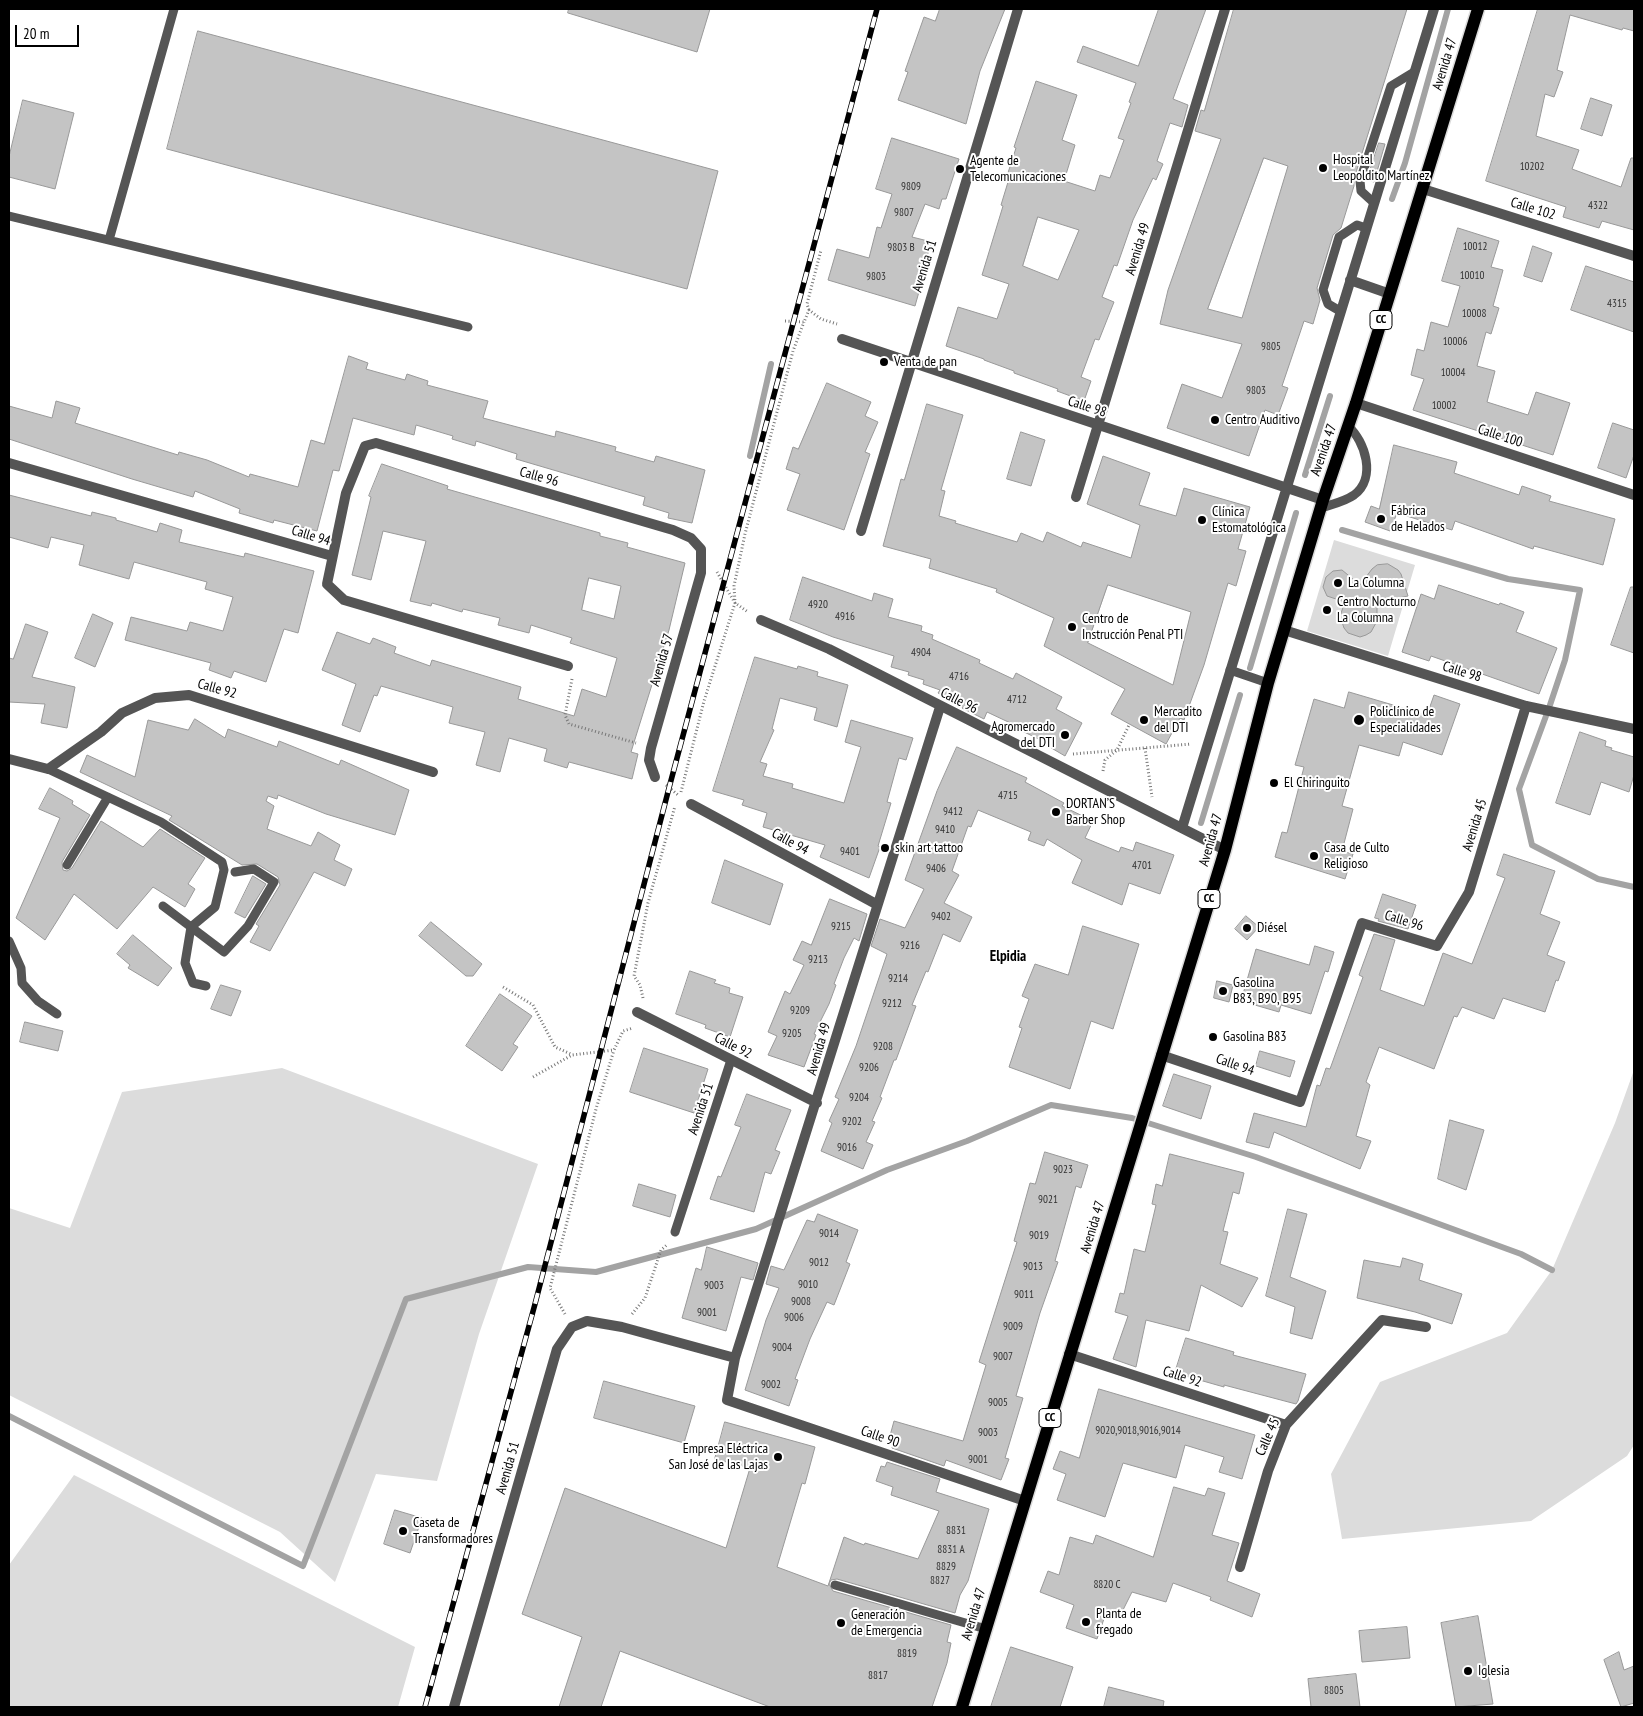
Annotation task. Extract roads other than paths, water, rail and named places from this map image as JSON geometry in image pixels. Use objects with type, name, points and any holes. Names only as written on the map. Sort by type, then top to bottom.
[{"type":"main road","name":"Avenida 47","points":[[962,1707],[1225,850],[1268,683],[1322,504],[1356,403],[1478,9]]},
{"type":"street","name":"Avenida 51","points":[[861,531],[910,362],[1018,9]]},
{"type":"street","name":"Avenida 49","points":[[1076,498],[1225,9]]},
{"type":"street","name":"Avenida 47","points":[[1182,828],[1434,9]]},
{"type":"street","name":"Calle 102","points":[[1423,189],[1634,256]]},
{"type":"street","points":[[1350,280],[1390,294]]},
{"type":"street","name":"Calle 98","points":[[842,339],[1286,488],[1322,504]]},
{"type":"street","name":"Calle 100","points":[[1356,403],[1634,495]]},
{"type":"street","name":"Calle 96","points":[[332,556],[346,494],[365,446],[376,443],[673,530],[691,538],[701,549]]},
{"type":"street","name":"Calle 94","points":[[9,463],[332,556],[327,584],[344,600],[568,666]]},
{"type":"street","name":"Avenida 57","points":[[656,777],[649,760],[651,748],[701,574],[701,549]]},
{"type":"street","name":"Calle 96","points":[[761,620],[829,650],[1225,850]]},
{"type":"street","name":"Calle 98","points":[[1284,630],[1526,706],[1634,728]]},
{"type":"street","name":"Calle 92","points":[[48,769],[101,732],[122,713],[155,698],[189,695],[433,772]]},
{"type":"street","name":"Avenida 45","points":[[1437,946],[1469,892],[1526,706]]},
{"type":"street","name":"Avenida 49","points":[[727,1400],[735,1358],[817,1103],[876,904],[940,707]]},
{"type":"street","points":[[9,759],[48,769]]},
{"type":"street","name":"Calle 94","points":[[691,804],[876,904]]},
{"type":"street","name":"Calle 96","points":[[1300,1102],[1362,923],[1437,946]]},
{"type":"street","name":"Calle 92","points":[[637,1012],[817,1103]]},
{"type":"street","name":"Calle 94","points":[[1161,1055],[1300,1102]]},
{"type":"street","name":"Calle 45","points":[[1240,1567],[1268,1471],[1286,1425],[1382,1320],[1426,1327]]},
{"type":"street","name":"Avenida 51","points":[[454,1707],[557,1349],[572,1327],[587,1321],[622,1326],[735,1358]]},
{"type":"street","name":"Calle 92","points":[[1069,1354],[1286,1425]]},
{"type":"street","name":"Calle 90","points":[[727,1400],[1024,1501]]},
{"type":"lane","points":[[109,240],[174,9]]},
{"type":"lane","points":[[1374,202],[1361,191],[1360,181],[1390,86],[1414,72]]},
{"type":"lane","points":[[9,216],[468,327]]},
{"type":"lane","points":[[1340,311],[1328,304],[1323,290],[1339,236],[1357,226],[1366,228]]},
{"type":"lane","points":[[1322,504],[1355,494],[1363,480],[1367,464],[1364,447],[1358,434],[1348,426]]},
{"type":"lane","points":[[1230,670],[1268,683]]},
{"type":"lane","points":[[48,769],[161,822],[222,862],[224,870],[215,907],[190,927],[185,963],[193,983],[206,986]]},
{"type":"lane","points":[[66,865],[108,797]]},
{"type":"lane","points":[[163,906],[224,952],[248,926],[274,882],[254,869],[235,872]]},
{"type":"lane","points":[[9,941],[21,968],[22,983],[38,1001],[57,1014]]},
{"type":"lane","name":"Avenida 51","points":[[674,1232],[731,1060]]},
{"type":"lane","points":[[835,1585],[986,1629]]},
{"type":"waterway","points":[[1392,199],[1405,163],[1448,9]]},
{"type":"waterway","points":[[750,456],[771,364]]},
{"type":"waterway","points":[[1305,475],[1330,396]]},
{"type":"waterway","points":[[1250,668],[1296,513]]},
{"type":"waterway","points":[[1342,530],[1508,579],[1580,590],[1565,660],[1550,705]]},
{"type":"waterway","points":[[1201,823],[1240,695]]},
{"type":"waterway","points":[[1546,716],[1519,789],[1532,845],[1598,879],[1634,887]]},
{"type":"waterway","points":[[9,1416],[303,1566],[406,1299],[528,1267],[596,1272],[756,1229],[887,1170],[967,1141],[1051,1105],[1132,1118],[1256,1157],[1521,1254],[1552,1270]]},
{"type":"railway","points":[[425,1707],[535,1304],[669,788],[877,9]]},
{"type":"place","name":"Hospital Leopoldito Martínez","points":[[1323,168]]},
{"type":"place","name":"Agente de Telecomunicaciones","points":[[960,169]]},
{"type":"place","name":"Venta de pan","points":[[884,362]]},
{"type":"place","name":"Centro Auditivo","points":[[1215,420]]},
{"type":"place","name":"Fábrica de Helados","points":[[1381,519]]},
{"type":"place","name":"Clínica Estomatológica","points":[[1202,520]]},
{"type":"place","name":"La Columna","points":[[1338,583]]},
{"type":"place","name":"Centro Nocturno La Columna","points":[[1327,610]]},
{"type":"place","name":"Centro de Instrucción Penal PTI","points":[[1072,627]]},
{"type":"place","name":"Mercadito del DTI","points":[[1144,720]]},
{"type":"place","name":"Policlínico de Especialidades","points":[[1359,720]]},
{"type":"place","name":"Agromercado del DTI","points":[[1065,735]]},
{"type":"place","name":"El Chiringuito","points":[[1274,783]]},
{"type":"place","name":"DORTAN’S Barber Shop","points":[[1056,812]]},
{"type":"place","name":"skin art tattoo","points":[[885,848]]},
{"type":"place","name":"Casa de Culto Religioso","points":[[1314,856]]},
{"type":"place","name":"Diésel","points":[[1247,928]]},
{"type":"place","name":"Gasolina B83, B90, B95","points":[[1223,991]]},
{"type":"place","name":"Gasolina B83","points":[[1213,1037]]},
{"type":"place","name":"Empresa Eléctrica San José de las Lajas","points":[[778,1457]]},
{"type":"place","name":"Caseta de Transformadores","points":[[403,1531]]},
{"type":"place","name":"Planta de fregado","points":[[1086,1622]]},
{"type":"place","name":"Generación de Emergencia","points":[[841,1623]]},
{"type":"place","name":"Iglesia","points":[[1468,1671]]},
{"type":"district","name":"Elpidia","points":[[1008,957]]}]
